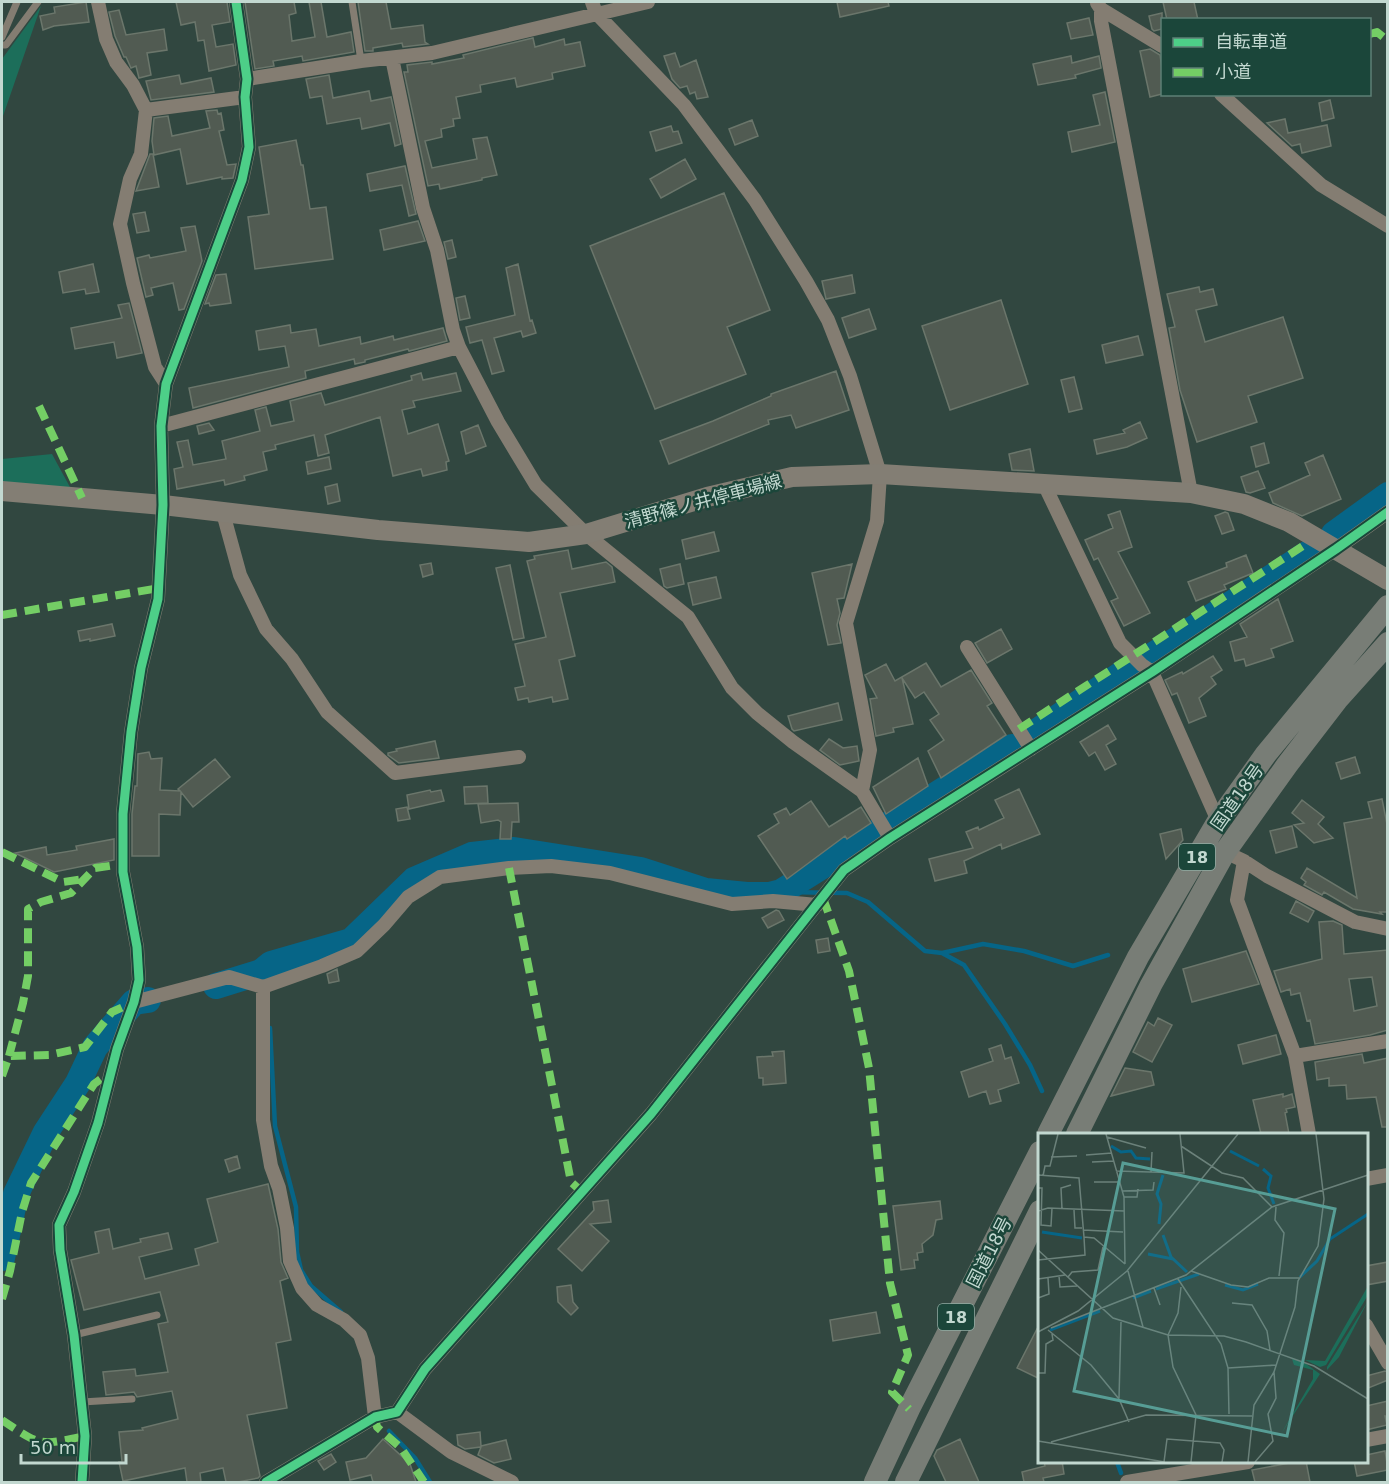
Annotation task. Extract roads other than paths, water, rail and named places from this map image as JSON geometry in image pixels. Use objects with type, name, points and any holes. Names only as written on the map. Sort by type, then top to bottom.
[{"type":"highway","name":"国道18号","points":[[1049,1133],[1138,957],[1218,821],[1266,754],[1388,606]]},
{"type":"highway","name":"国道18号","points":[[1077,1133],[1151,984],[1235,857],[1287,765],[1337,700],[1388,644]]},
{"type":"highway","name":"国道18号","points":[[875,1482],[909,1409],[1038,1156]]},
{"type":"highway","name":"国道18号","points":[[906,1482],[1038,1215]]},
{"type":"main road","name":"清野篠ノ井停車場線","points":[[2,491],[162,505],[378,530],[529,542],[586,534],[707,497],[792,477],[880,474],[1191,493],[1244,504],[1289,522],[1388,580]]},
{"type":"street","points":[[98,2],[106,39],[146,110],[141,154],[130,179],[120,224],[155,367],[166,384]]},
{"type":"street","points":[[82,1482],[86,1436],[74,1335],[60,1250],[59,1225],[78,1182],[98,1122],[117,1049],[134,1002],[139,980],[137,947],[123,872],[123,814],[131,732],[141,668],[158,599],[162,505],[161,426],[166,384],[242,180],[249,147],[245,97],[247,79],[236,2]]},
{"type":"street","points":[[247,79],[361,61],[432,53],[594,7],[648,2]]},
{"type":"street","points":[[1098,5],[1161,45]]},
{"type":"street","points":[[1098,5],[1191,493]]},
{"type":"street","points":[[594,7],[684,105],[755,200],[828,320],[850,376],[880,474],[877,521],[846,624],[870,750],[862,791]]},
{"type":"street","points":[[392,58],[423,208],[437,250],[453,330],[459,347],[498,422],[536,485],[586,534],[688,617],[732,688],[793,742],[862,791],[886,832]]},
{"type":"street","points":[[1223,96],[1321,185],[1388,226]]},
{"type":"street","points":[[146,110],[245,97]]},
{"type":"street","points":[[161,426],[459,347]]},
{"type":"street","points":[[1044,484],[1120,643],[1143,665],[1218,821]]},
{"type":"street","points":[[266,1482],[375,1418],[397,1412],[425,1369],[651,1114],[844,870],[886,832],[1031,748],[1143,665],[1336,549],[1388,512]]},
{"type":"street","points":[[223,513],[240,575],[266,629],[292,659],[327,712],[395,773],[519,757]]},
{"type":"street","points":[[967,647],[1031,748]]},
{"type":"street","points":[[1235,857],[1355,922],[1388,929]]},
{"type":"street","points":[[1235,857],[1237,900],[1294,1056],[1309,1133]]},
{"type":"street","points":[[134,1002],[228,977],[263,987],[357,951],[408,897],[440,877],[509,868],[551,866],[610,873],[732,904],[821,900]]},
{"type":"street","points":[[263,987],[263,1120],[271,1166],[281,1198],[290,1262],[302,1288],[317,1305],[344,1320],[360,1335],[368,1358],[375,1418]]},
{"type":"street","points":[[1294,1056],[1388,1041]]},
{"type":"street","points":[[1368,1179],[1388,1175]]},
{"type":"street","points":[[1368,1328],[1388,1363]]},
{"type":"street","points":[[397,1412],[451,1452],[512,1482]]},
{"type":"street","points":[[1368,1440],[1388,1436]]},
{"type":"street","points":[[1126,1482],[1202,1476],[1242,1463]]},
{"type":"lane","points":[[2,38],[17,2]]},
{"type":"lane","points":[[2,45],[6,45],[38,2]]},
{"type":"lane","points":[[352,2],[361,61]]},
{"type":"lane","points":[[74,1335],[157,1315]]},
{"type":"lane","points":[[82,1402],[132,1399]]},
{"type":"waterway","points":[[1334,534],[1388,495]]},
{"type":"waterway","points":[[1033,734],[1310,552]]},
{"type":"waterway","points":[[216,986],[261,972],[271,964],[351,941],[414,880],[472,855],[514,850],[641,870],[706,891],[747,895],[769,895],[781,892],[1012,747]]},
{"type":"waterway","points":[[781,892],[847,893],[868,902],[925,951],[942,953],[964,965],[1005,1024],[1030,1065],[1042,1091]]},
{"type":"waterway","points":[[942,953],[983,944],[1024,951],[1073,966],[1108,955]]},
{"type":"waterway","points":[[2,1258],[16,1194],[46,1132],[78,1083],[95,1047],[134,1002],[148,1000]]},
{"type":"waterway","points":[[270,1028],[275,1126],[296,1207],[297,1252],[301,1270],[311,1286],[341,1312]]},
{"type":"waterway","points":[[389,1431],[415,1458],[430,1482]]},
{"type":"waterway","points":[[1117,1463],[1121,1473]]}]
